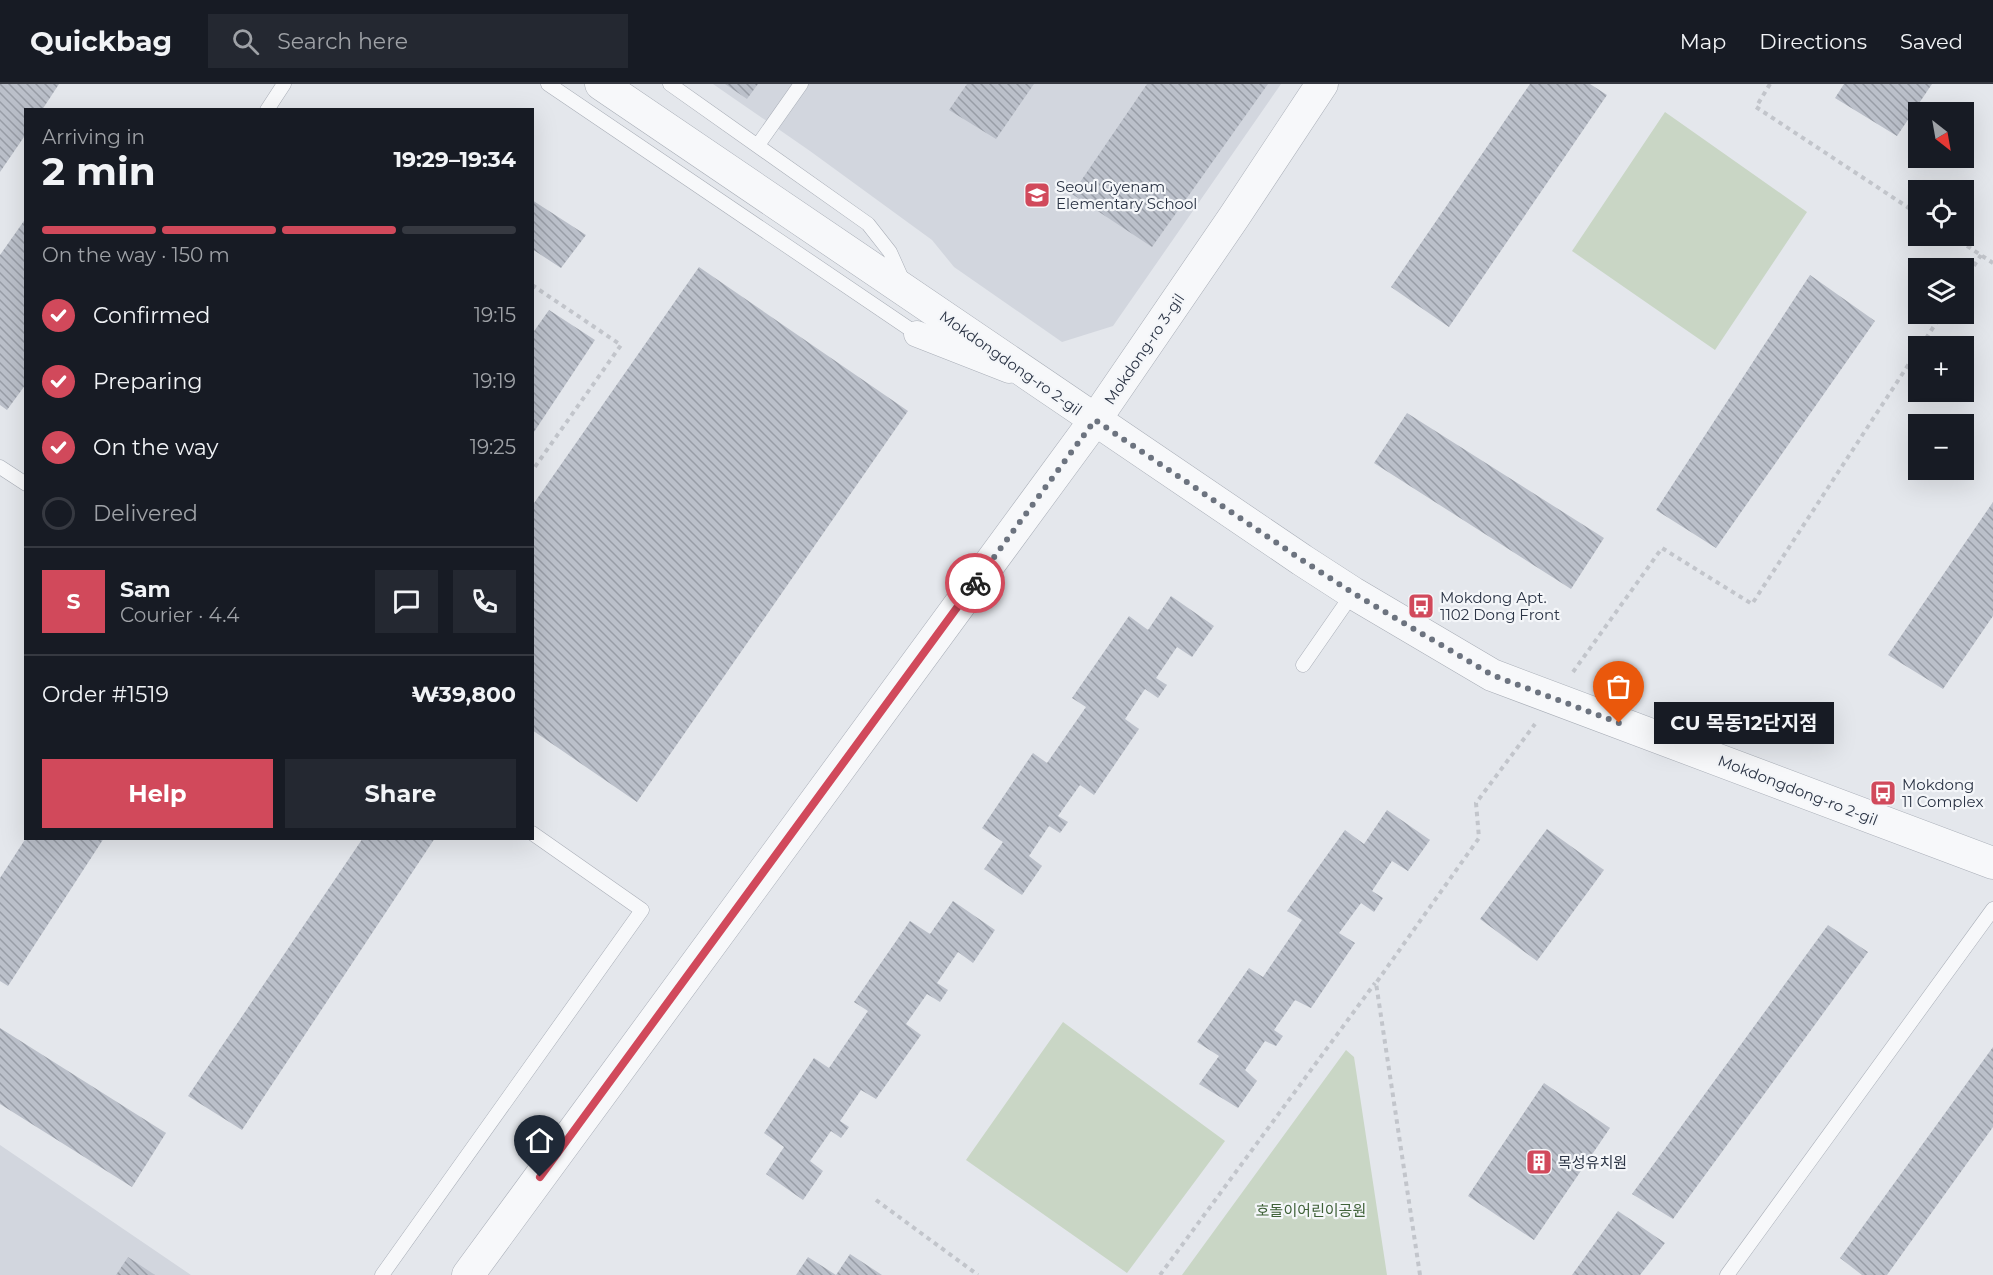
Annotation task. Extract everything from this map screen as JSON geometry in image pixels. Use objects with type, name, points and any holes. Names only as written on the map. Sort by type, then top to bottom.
[{"type":"street","name":"Mokdongdong-ro 2-gil","points":[[601,84],[908,291],[1038,382],[1353,593],[1492,675],[1993,863]]},
{"type":"street","name":"Mokdong-ro 3-gil","points":[[471,1274],[1095,420],[1322,84]]},
{"type":"street","points":[[917,334],[1038,382]]},
{"type":"lane","points":[[268,108],[284,84]]},
{"type":"lane","points":[[548,84],[917,334]]},
{"type":"lane","points":[[670,84],[868,224],[890,252],[908,291]]},
{"type":"lane","points":[[758,145],[801,84]]},
{"type":"lane","points":[[0,467],[23,477]]},
{"type":"lane","points":[[1303,665],[1353,593]]},
{"type":"lane","points":[[382,1275],[642,910],[534,834]]},
{"type":"lane","points":[[1727,1275],[1993,909]]},
{"type":"path","points":[[1770,84],[1756,107],[1908,207]]},
{"type":"path","points":[[1967,246],[1993,263]]},
{"type":"path","points":[[1974,266],[1981,255]]},
{"type":"path","points":[[534,286],[621,345],[534,468]]},
{"type":"path","points":[[1160,1275],[1376,983],[1479,838],[1476,803],[1662,548],[1752,604],[1908,366]]},
{"type":"path","points":[[1376,983],[1420,1275]]},
{"type":"path","points":[[876,1200],[978,1275]]},
{"type":"shaded area","name":"Seoul Gyenam Elementary School","points":[[713,84],[1281,84],[1113,326],[1062,342],[954,267],[932,240]]},
{"type":"shaded area","points":[[0,1145],[191,1275],[0,1275]]},
{"type":"green space","points":[[1665,112],[1807,212],[1715,350],[1572,251]]},
{"type":"green space","points":[[1063,1022],[1225,1141],[1127,1273],[966,1160]]},
{"type":"green space","name":"호돌이어린이공원","points":[[1346,1050],[1354,1057],[1387,1275],[1182,1275]]},
{"type":"building","points":[[0,84],[59,84],[43,108],[24,108],[24,137],[0,172]]},
{"type":"building","points":[[725,84],[758,84],[747,99]]},
{"type":"building","points":[[967,84],[1034,84],[996,139],[949,110]]},
{"type":"building","points":[[1147,84],[1268,84],[1152,247],[1072,194]]},
{"type":"building","points":[[1530,84],[1590,84],[1607,95],[1449,327],[1391,287]]},
{"type":"building","points":[[1844,84],[1932,84],[1920,102],[1908,102],[1908,120],[1897,136],[1835,98]]},
{"type":"building","points":[[534,201],[586,235],[561,268],[534,250]]},
{"type":"building","points":[[24,221],[24,387],[7,410],[0,405],[0,255]]},
{"type":"building","points":[[699,267],[908,411],[637,802],[534,731],[534,503]]},
{"type":"building","points":[[1810,275],[1875,321],[1716,548],[1656,510]]},
{"type":"building","points":[[549,310],[595,340],[534,432],[534,331]]},
{"type":"building","points":[[1407,413],[1604,538],[1571,589],[1374,463]]},
{"type":"building","points":[[1993,502],[1993,616],[1943,689],[1888,655]]},
{"type":"building","points":[[1171,596],[1214,626],[1192,657],[1177,647],[1156,678],[1167,685],[1158,698],[1145,689],[1125,719],[1139,729],[1094,795],[1080,785],[1058,816],[1068,822],[1060,833],[1049,826],[1029,856],[1042,866],[1022,895],[984,869],[1003,842],[982,828],[1033,753],[1047,763],[1086,707],[1072,698],[1129,616],[1148,630]]},
{"type":"building","points":[[1387,810],[1430,840],[1408,871],[1392,861],[1372,891],[1383,898],[1374,912],[1361,903],[1339,933],[1355,943],[1311,1008],[1295,1000],[1274,1030],[1283,1036],[1276,1046],[1265,1041],[1245,1070],[1257,1081],[1238,1108],[1199,1084],[1219,1056],[1197,1042],[1249,968],[1263,977],[1302,920],[1287,911],[1345,830],[1364,844]]},
{"type":"building","points":[[1547,829],[1604,870],[1537,961],[1480,919]]},
{"type":"building","points":[[25,840],[103,840],[8,986],[0,981],[0,878]]},
{"type":"building","points":[[362,840],[434,840],[242,1130],[188,1096]]},
{"type":"building","points":[[953,901],[995,930],[973,963],[958,952],[937,983],[948,990],[940,1002],[927,994],[906,1024],[921,1035],[876,1099],[861,1090],[840,1121],[849,1127],[841,1138],[831,1131],[810,1161],[823,1171],[803,1200],[766,1174],[784,1147],[764,1133],[814,1058],[829,1068],[868,1011],[854,1002],[910,921],[930,934]]},
{"type":"building","points":[[1828,925],[1868,952],[1673,1219],[1632,1194]]},
{"type":"building","points":[[0,1028],[166,1133],[132,1187],[0,1104]]},
{"type":"building","points":[[1993,1047],[1993,1127],[1887,1275],[1862,1275],[1840,1258]]},
{"type":"building","name":"목성유치원","points":[[1544,1083],[1610,1128],[1534,1240],[1468,1196]]},
{"type":"building","points":[[1618,1211],[1665,1243],[1640,1275],[1572,1275]]},
{"type":"building","points":[[850,1254],[882,1275],[836,1275]]},
{"type":"building","points":[[128,1257],[155,1275],[116,1275]]},
{"type":"building","points":[[808,1257],[836,1275],[796,1275]]},
{"type":"way so far","points":[[975,583],[1095,420],[1353,593],[1492,675],[1619,723]]},
{"type":"place","name":"Seoul Gyenam Elementary School","points":[[1037,195]]},
{"type":"place","name":"Mokdong Apt. 1102 Dong Front","points":[[1421,606]]},
{"type":"place","name":"CU 목동12단지점","points":[[1619,723]]},
{"type":"place","name":"Mokdong 11 Complex","points":[[1883,793]]},
{"type":"place","name":"목성유치원","points":[[1539,1162]]},
{"type":"route","points":[[540,1177],[975,583]]}]
